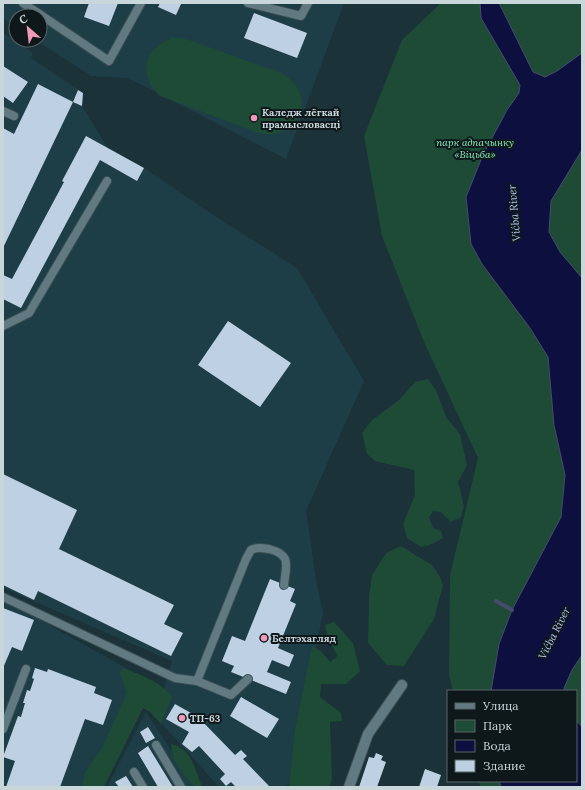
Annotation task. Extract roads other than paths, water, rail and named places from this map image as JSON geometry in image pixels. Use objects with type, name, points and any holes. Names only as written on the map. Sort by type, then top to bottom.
[{"type":"street","points":[[349,787],[368,734],[402,685]]},
{"type":"lane","points":[[25,4],[109,62],[141,3]]},
{"type":"lane","points":[[248,3],[301,16],[308,3]]},
{"type":"lane","points":[[3,111],[14,116]]},
{"type":"lane","points":[[3,326],[29,313],[107,181]]},
{"type":"lane","points":[[197,681],[251,550],[258,547],[280,552],[285,557],[286,563],[284,585]]},
{"type":"lane","points":[[3,597],[175,678],[197,681],[230,694],[248,679]]},
{"type":"lane","points":[[3,729],[26,669]]},
{"type":"lane","points":[[156,746],[182,787]]},
{"type":"lane","points":[[134,772],[143,787]]},
{"type":"water","name":"Vićba River","points":[[480,3],[499,3],[533,72],[545,77],[557,71],[582,53],[582,150],[551,201],[549,232],[560,252],[582,278],[582,655],[572,670],[564,688],[565,690],[491,690],[499,644],[512,610],[561,517],[565,475],[554,425],[548,357],[530,328],[482,264],[471,244],[466,197],[483,155],[507,110],[519,93],[520,85],[481,18]]},
{"type":"water","points":[[577,721],[582,727],[582,787],[501,787],[499,782],[577,782]]},
{"type":"waterway","points":[[496,601],[512,610]]},
{"type":"place","name":"Каледж лёгкай прамысловасці","points":[[254,118]]},
{"type":"place","name":"Белтэхагляд","points":[[264,638]]},
{"type":"place","name":"ТП-63","points":[[182,718]]},
{"type":"park label","name":"парк адпачынку «Віцьба»","points":[[475,148]]}]
